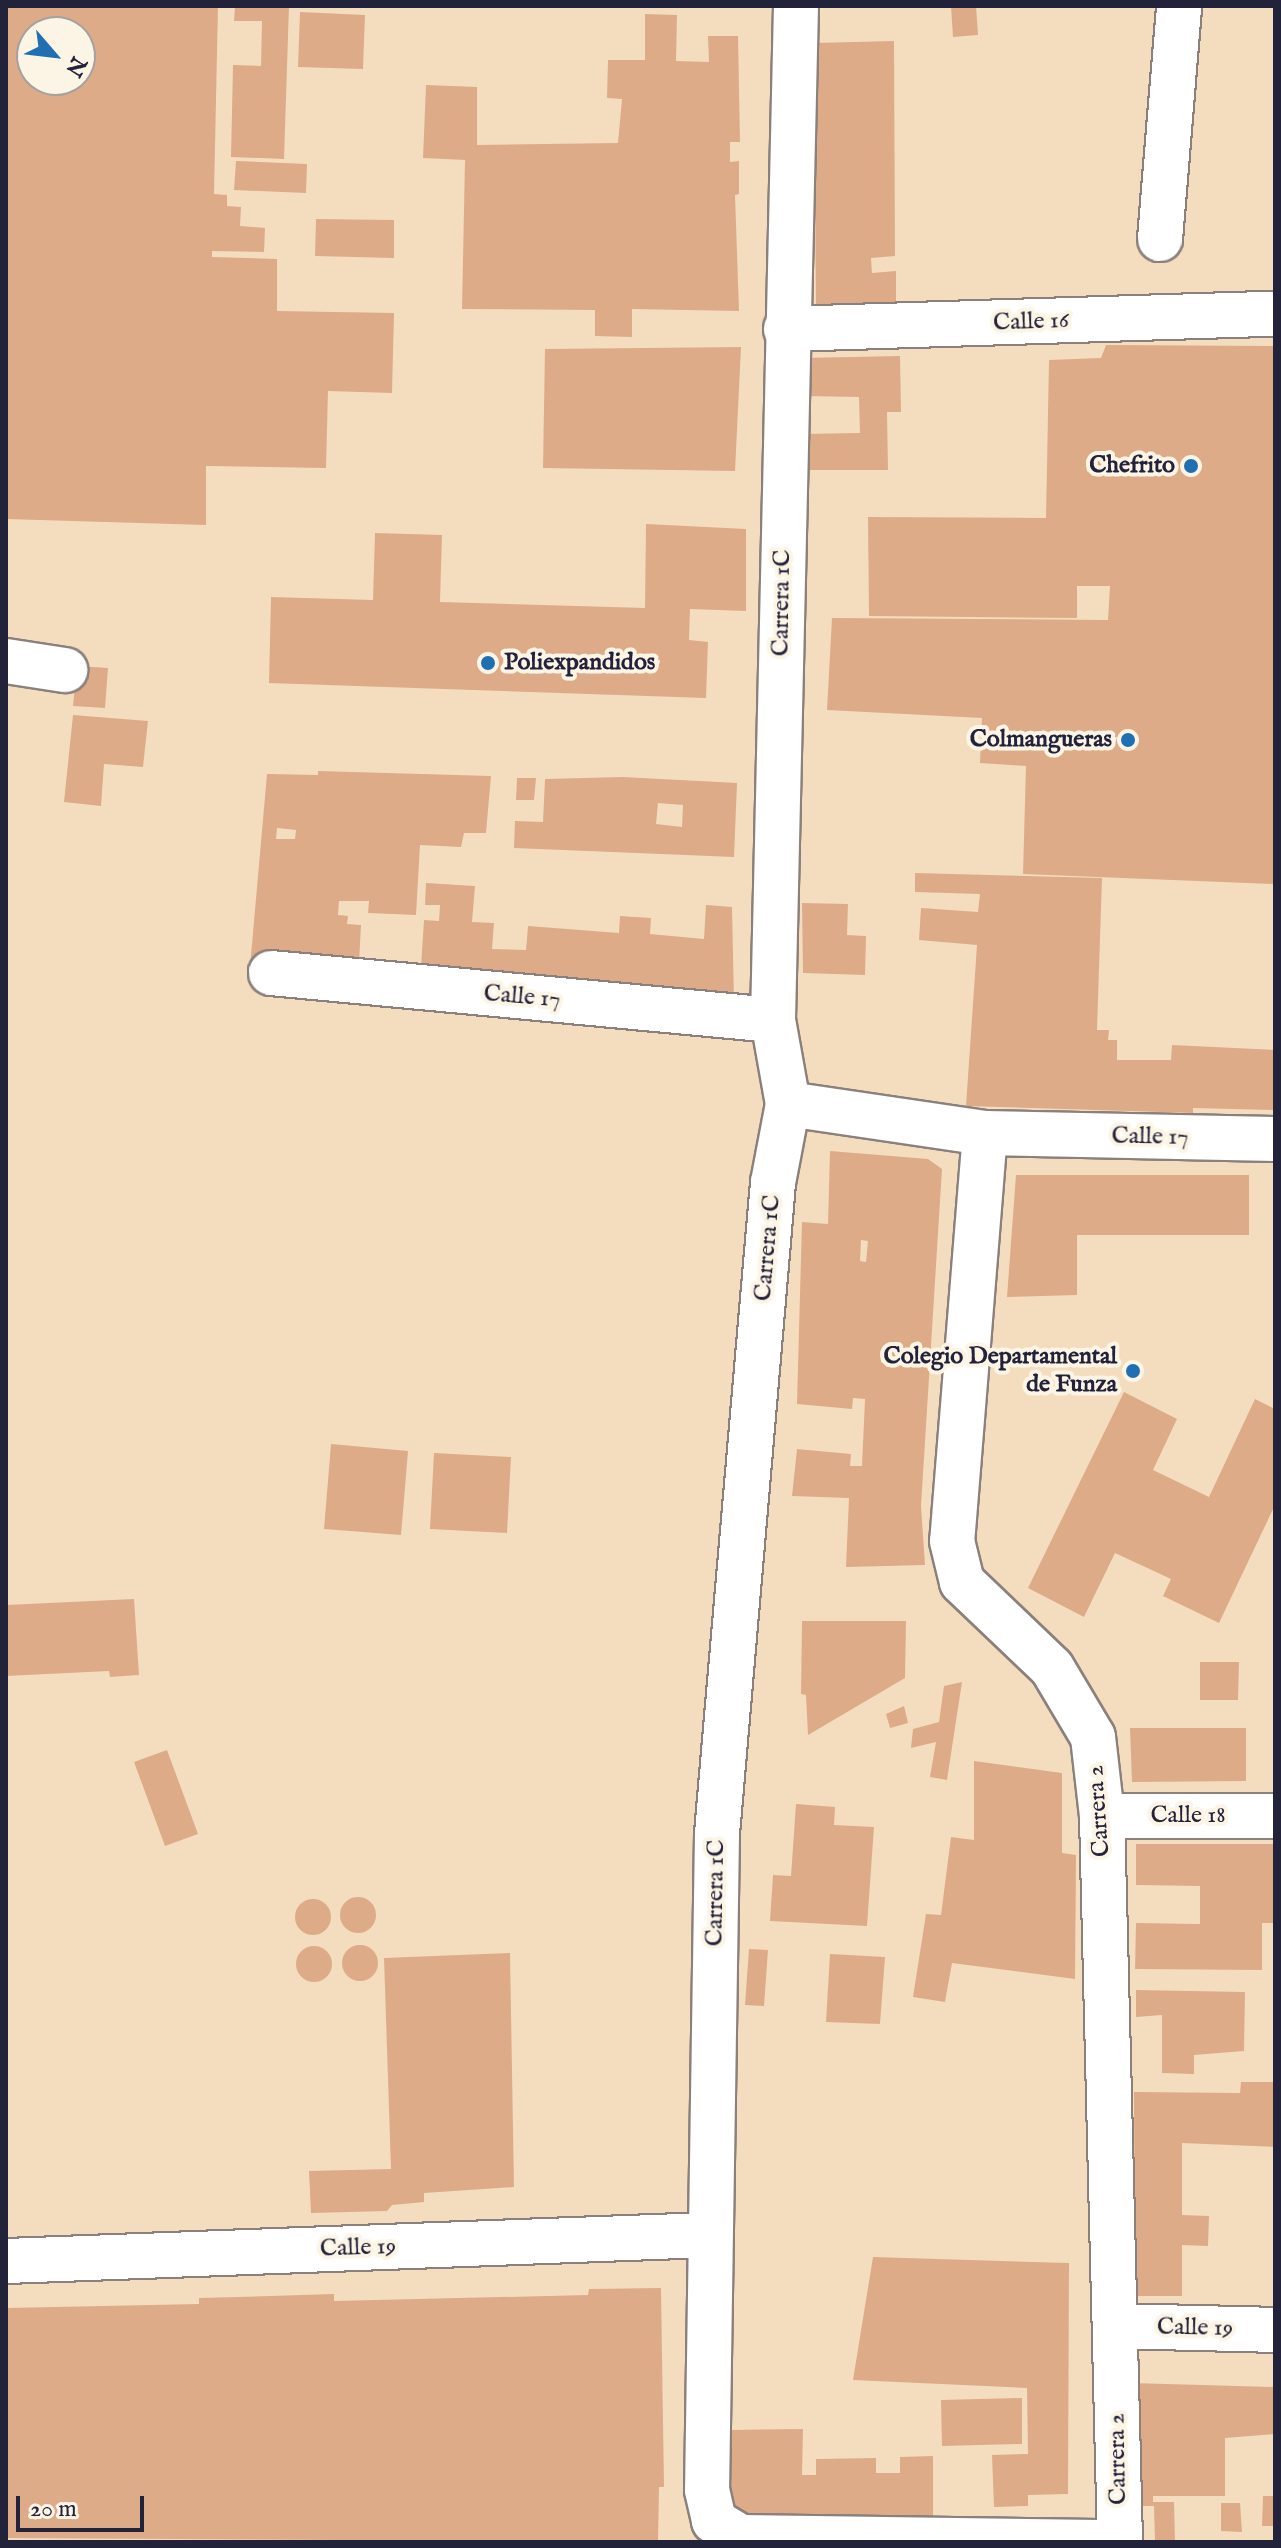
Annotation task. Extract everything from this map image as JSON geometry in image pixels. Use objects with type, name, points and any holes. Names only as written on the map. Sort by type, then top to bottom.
[{"type":"street","name":"Carrera 1C","points":[[796,6],[786,329],[773,1020],[788,1104],[773,1183],[717,1834],[707,2490],[714,2521],[741,2537],[1118,2542]]},
{"type":"street","points":[[1160,239],[1179,6]]},
{"type":"street","name":"Calle 16","points":[[786,329],[1275,314]]},
{"type":"street","points":[[6,661],[65,670]]},
{"type":"street","name":"Calle 17","points":[[271,973],[773,1020]]},
{"type":"street","name":"Calle 17","points":[[788,1104],[985,1133],[1275,1139]]},
{"type":"street","name":"Carrera 2","points":[[985,1133],[952,1541],[962,1582],[1052,1668],[1077,1703],[1093,1737],[1102,1816],[1118,2542]]},
{"type":"street","name":"Calle 18","points":[[1102,1816],[1275,1816]]},
{"type":"street","name":"Calle 19","points":[[6,2261],[710,2235]]},
{"type":"street","name":"Calle 19","points":[[1115,2326],[1275,2330]]},
{"type":"building","points":[[6,6],[218,6],[214,194],[227,195],[227,206],[241,207],[240,226],[265,228],[264,252],[212,251],[212,257],[277,259],[277,311],[394,313],[392,393],[328,391],[326,468],[206,466],[206,525],[6,519]]},
{"type":"building","points":[[235,6],[289,6],[284,159],[231,157],[233,65],[261,66],[262,21],[234,21]]},
{"type":"building","points":[[951,6],[976,6],[978,35],[953,37]]},
{"type":"building","points":[[300,12],[365,15],[363,69],[298,67]]},
{"type":"building","points":[[645,14],[677,15],[676,61],[709,62],[708,36],[738,36],[740,142],[730,142],[730,162],[739,161],[739,194],[735,195],[739,311],[632,309],[632,337],[595,336],[595,310],[462,309],[465,160],[423,158],[426,85],[477,87],[477,145],[618,143],[622,99],[607,98],[608,60],[645,60]]},
{"type":"building","points":[[894,41],[895,256],[871,258],[872,273],[896,271],[896,307],[816,310],[814,43]]},
{"type":"building","points":[[236,161],[307,164],[306,193],[234,190]]},
{"type":"building","points":[[316,219],[394,220],[394,258],[315,256]]},
{"type":"building","points":[[1106,345],[1275,346],[1275,884],[1023,874],[1026,766],[980,763],[982,718],[827,710],[832,618],[1108,620],[1110,586],[1077,586],[1077,618],[869,616],[868,517],[1046,518],[1049,360],[1101,358]]},
{"type":"building","points":[[741,347],[735,471],[543,468],[545,349]]},
{"type":"building","points":[[900,356],[901,412],[887,412],[888,470],[801,470],[802,434],[860,433],[859,397],[802,396],[802,358]]},
{"type":"building","name":"Poliexpandidos","points":[[646,524],[746,529],[746,611],[690,609],[689,640],[708,642],[706,698],[269,683],[271,597],[373,600],[375,533],[442,535],[440,602],[645,608]]},
{"type":"building","points":[[77,666],[108,668],[105,708],[73,706]]},
{"type":"building","points":[[73,715],[148,721],[143,767],[104,764],[101,806],[64,802]]},
{"type":"building","points":[[318,771],[491,776],[486,833],[464,833],[461,847],[420,845],[416,915],[368,913],[369,901],[339,901],[338,915],[348,916],[347,924],[361,925],[358,982],[249,978],[267,774],[318,775]],"holes":[[[277,828],[296,830],[295,839],[276,839]]]},
{"type":"building","points":[[623,777],[737,783],[734,857],[514,848],[515,821],[543,822],[545,779]],"holes":[[[658,803],[683,805],[682,827],[656,824]]]},
{"type":"building","points":[[517,778],[536,778],[534,800],[516,800]]},
{"type":"building","points":[[915,873],[1102,878],[1097,1030],[1109,1030],[1108,1040],[1117,1040],[1117,1060],[1171,1060],[1172,1045],[1275,1050],[1275,1110],[1193,1108],[1193,1113],[966,1106],[977,945],[919,940],[921,908],[978,912],[980,894],[915,892]]},
{"type":"building","points":[[426,883],[475,886],[472,922],[494,923],[492,949],[526,950],[528,926],[619,933],[620,916],[651,918],[650,934],[704,939],[706,905],[732,907],[734,1003],[420,982],[424,920],[439,921],[440,905],[425,905]]},
{"type":"building","points":[[802,903],[848,904],[847,935],[866,936],[865,975],[803,973]]},
{"type":"building","points":[[830,1151],[928,1159],[942,1169],[921,1506],[925,1565],[846,1567],[849,1498],[792,1496],[797,1449],[851,1454],[850,1466],[862,1466],[865,1399],[853,1398],[852,1409],[797,1404],[802,1222],[828,1224]],"holes":[[[861,1240],[868,1241],[866,1262],[860,1261]]]},
{"type":"building","points":[[1016,1175],[1249,1175],[1249,1235],[1077,1235],[1077,1295],[1007,1297]]},
{"type":"building","points":[[1124,1392],[1177,1419],[1153,1470],[1209,1497],[1255,1399],[1275,1409],[1275,1505],[1219,1623],[1163,1596],[1171,1579],[1115,1553],[1084,1617],[1028,1588]]},
{"type":"building","points":[[331,1444],[408,1451],[401,1535],[324,1529]]},
{"type":"building","points":[[434,1453],[511,1457],[507,1533],[430,1529]]},
{"type":"building","points":[[134,1599],[139,1675],[110,1677],[109,1671],[6,1676],[6,1605]]},
{"type":"building","points":[[802,1621],[906,1621],[905,1678],[808,1735],[806,1695],[801,1694]]},
{"type":"building","points":[[1200,1662],[1239,1662],[1238,1700],[1200,1700]]},
{"type":"building","points":[[962,1682],[947,1780],[930,1777],[936,1742],[911,1748],[913,1729],[939,1722],[944,1686]]},
{"type":"building","points":[[904,1706],[908,1723],[890,1728],[886,1714]]},
{"type":"building","points":[[1130,1728],[1246,1728],[1246,1781],[1132,1782]]},
{"type":"building","points":[[167,1750],[198,1834],[165,1846],[134,1762]]},
{"type":"building","points":[[974,1761],[1062,1773],[1062,1853],[1076,1855],[1075,1979],[952,1963],[945,2002],[913,1997],[926,1914],[941,1915],[951,1837],[974,1840]]},
{"type":"building","points":[[796,1804],[835,1807],[834,1825],[874,1827],[867,1926],[770,1921],[773,1875],[791,1876]]},
{"type":"building","points":[[1136,1844],[1275,1844],[1275,1923],[1262,1923],[1262,1970],[1135,1969],[1136,1923],[1200,1924],[1200,1886],[1136,1885]]},
{"type":"building","points":[[358,1897],[370,1903],[376,1915],[370,1927],[358,1933],[346,1927],[340,1915],[346,1903]]},
{"type":"building","points":[[313,1899],[325,1905],[331,1917],[325,1929],[313,1935],[301,1929],[295,1917],[301,1905]]},
{"type":"building","points":[[360,1945],[372,1951],[378,1963],[372,1975],[360,1981],[348,1975],[342,1963],[348,1951]]},
{"type":"building","points":[[314,1946],[326,1952],[332,1964],[326,1976],[314,1982],[302,1976],[296,1964],[302,1952]]},
{"type":"building","points":[[749,1949],[768,1950],[764,2006],[745,2005]]},
{"type":"building","points":[[510,1953],[514,2187],[424,2193],[424,2202],[392,2205],[387,2211],[311,2213],[309,2171],[391,2169],[384,1958]]},
{"type":"building","points":[[830,1954],[885,1957],[880,2024],[826,2022]]},
{"type":"building","points":[[1136,1990],[1245,1992],[1244,2051],[1194,2055],[1194,2074],[1162,2073],[1162,2015],[1136,2017]]},
{"type":"building","points":[[1241,2082],[1275,2082],[1275,2147],[1182,2143],[1182,2215],[1209,2216],[1208,2246],[1182,2245],[1182,2296],[1135,2296],[1134,2092],[1240,2093]]},
{"type":"building","points":[[873,2257],[1069,2263],[1068,2494],[1028,2495],[1028,2506],[994,2507],[992,2455],[1028,2454],[1027,2388],[853,2380]]},
{"type":"building","points":[[661,2288],[664,2487],[659,2487],[658,2542],[6,2538],[6,2308],[199,2304],[199,2298],[334,2294],[334,2301],[588,2295],[589,2289]]},
{"type":"building","points":[[1131,2383],[1275,2387],[1275,2434],[1225,2438],[1225,2496],[1153,2496],[1153,2502],[1174,2502],[1175,2542],[1155,2542],[1154,2506],[1143,2506],[1142,2496],[1133,2496]]},
{"type":"building","points":[[1022,2398],[1022,2444],[942,2446],[941,2400]]},
{"type":"building","points":[[803,2429],[802,2475],[816,2475],[816,2459],[876,2458],[876,2473],[900,2473],[900,2457],[933,2456],[933,2518],[718,2520],[728,2430]]},
{"type":"building","points":[[1263,2496],[1275,2496],[1275,2526],[1262,2526]]},
{"type":"building","points":[[1221,2503],[1240,2503],[1242,2532],[1221,2531]]},
{"type":"place","name":"Chefrito","points":[[1191,466]]},
{"type":"place","name":"Poliexpandidos","points":[[488,663]]},
{"type":"place","name":"Colmangueras","points":[[1128,740]]},
{"type":"place","name":"Colegio Departamental de Funza","points":[[1133,1371]]}]
